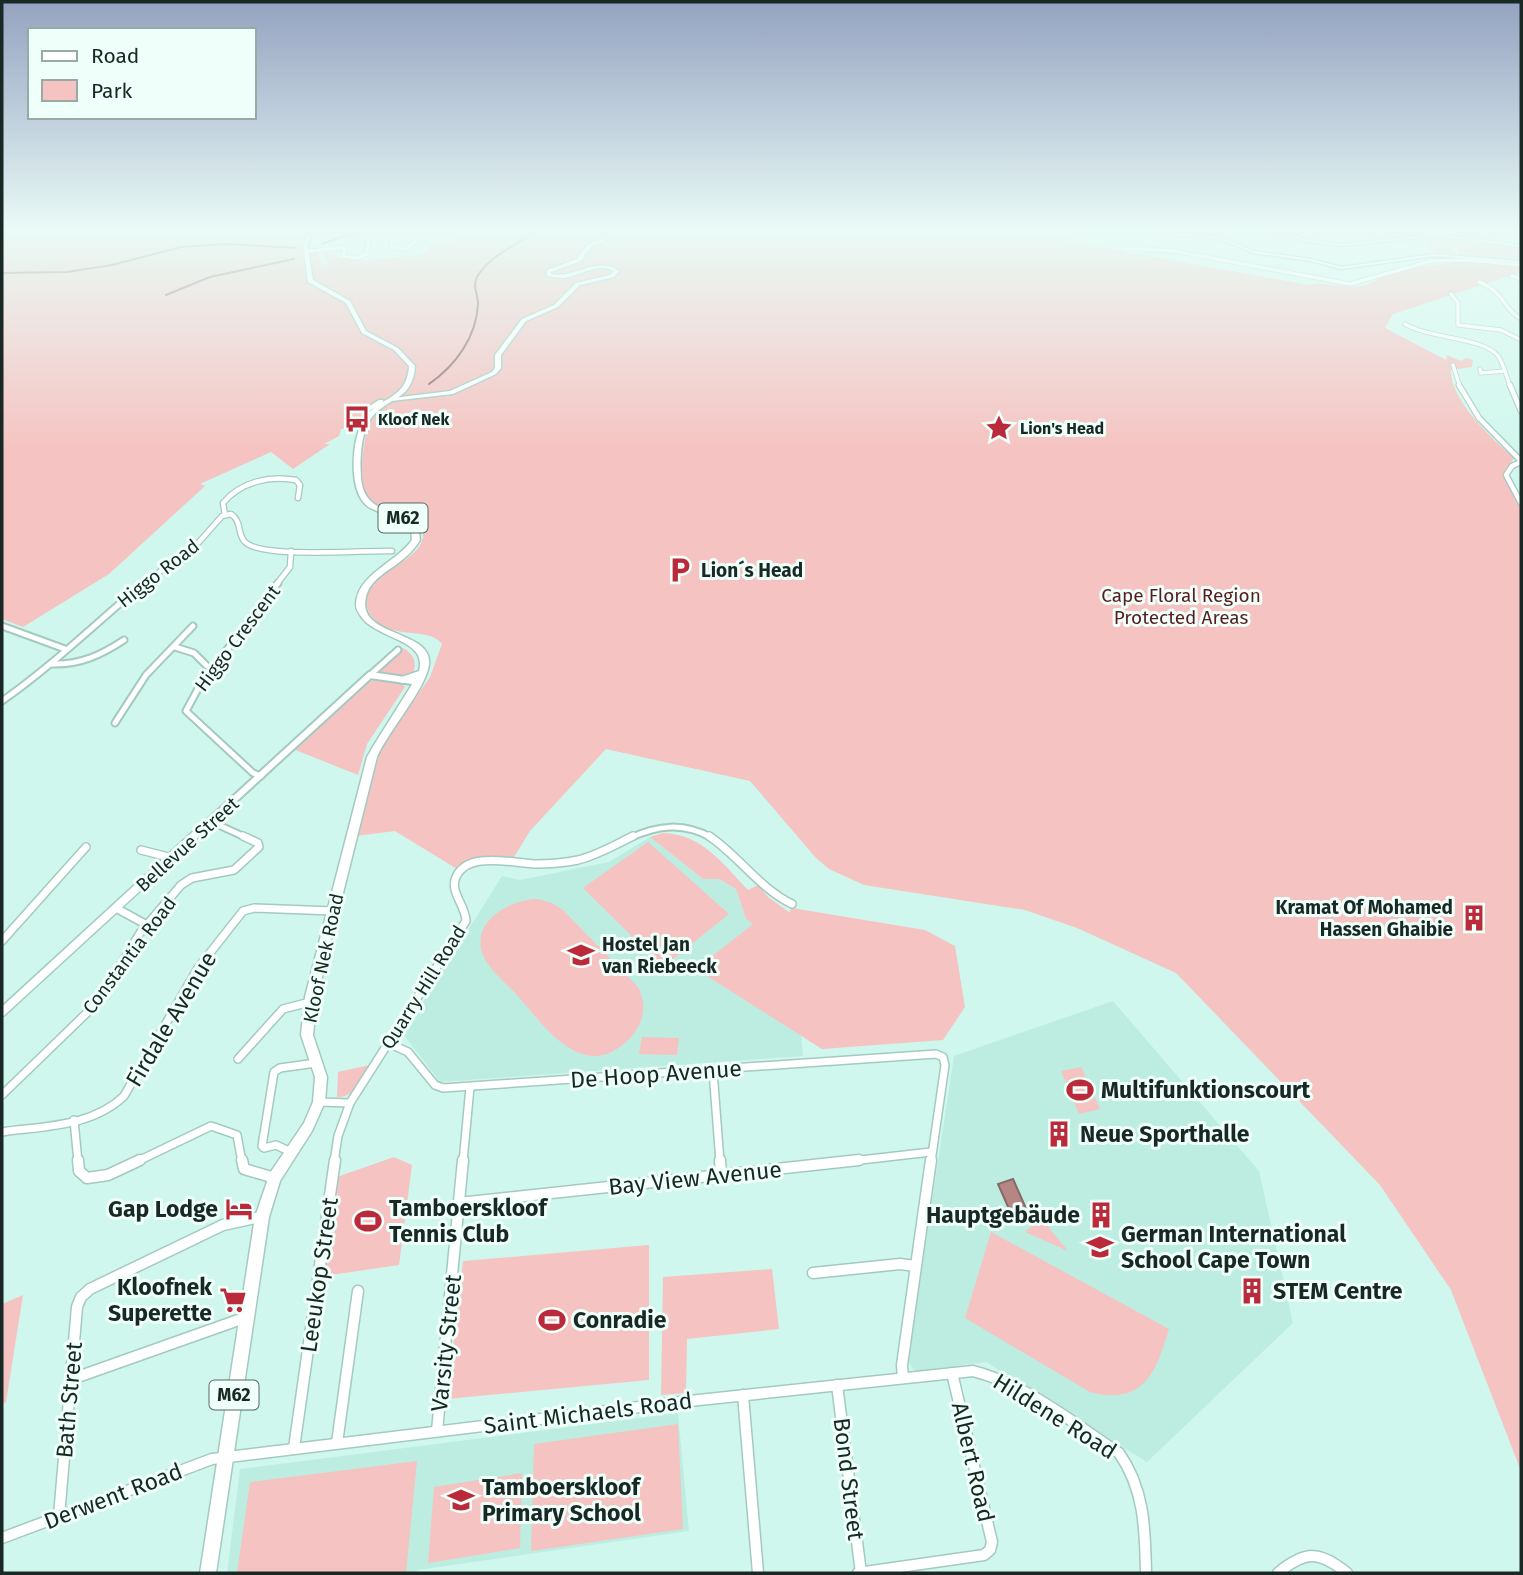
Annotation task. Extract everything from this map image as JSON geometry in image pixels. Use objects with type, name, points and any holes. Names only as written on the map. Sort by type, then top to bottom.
[{"type":"main road","points":[[350,306],[364,332],[396,349],[412,366],[412,376],[393,400]]},
{"type":"main road","points":[[379,406],[393,400],[454,392],[494,373],[498,368],[498,355],[524,320],[556,306]]},
{"type":"main road","points":[[360,436],[366,421],[406,379],[409,370],[406,357]]},
{"type":"main road","name":"M62","points":[[379,406],[365,411],[359,430],[358,466],[362,499],[374,509],[408,521],[417,536],[408,552],[368,582],[362,594],[360,608],[372,626],[417,648],[425,660],[422,677]]},
{"type":"main road","points":[[402,680],[422,677]]},
{"type":"main road","name":"Kloof Nek Road","points":[[208,1573],[262,1217],[275,1178],[308,1127],[319,1102],[321,1077],[307,1035],[310,1002],[375,749],[422,677]]},
{"type":"street","points":[[1458,306],[1460,312],[1456,321],[1459,325],[1502,330],[1521,340]]},
{"type":"street","points":[[1507,306],[1509,312],[1521,319]]},
{"type":"street","points":[[1405,324],[1427,337],[1472,342],[1488,348],[1496,354],[1505,371],[1514,400],[1521,411]]},
{"type":"street","points":[[1453,365],[1458,383],[1486,429],[1521,461],[1512,466],[1506,475],[1521,503]]},
{"type":"street","points":[[1480,369],[1483,373],[1505,371]]},
{"type":"street","name":"Higgo Road","points":[[2,701],[5,694],[52,664],[65,649],[158,571],[199,542],[218,518],[225,515],[223,503],[229,496],[265,480],[296,480],[300,485],[298,498]]},
{"type":"street","points":[[225,515],[237,517],[244,540],[251,547],[291,551],[392,551]]},
{"type":"street","name":"Higgo Crescent","points":[[261,776],[253,773],[187,713],[192,697],[283,579],[291,565],[291,551]]},
{"type":"street","points":[[2,626],[65,649]]},
{"type":"street","points":[[115,723],[146,675],[175,648],[193,626]]},
{"type":"street","points":[[52,664],[89,661],[124,640]]},
{"type":"street","points":[[175,648],[194,653],[207,666],[213,668]]},
{"type":"street","name":"Bellevue Street","points":[[2,1012],[398,650]]},
{"type":"street","points":[[370,675],[402,680]]},
{"type":"street","name":"Constantia Road","points":[[2,1095],[97,1003],[110,978],[147,925],[184,882],[195,877],[234,870],[259,848],[258,843],[212,822]]},
{"type":"street","name":"Quarry Hill Road","points":[[350,1102],[466,921],[467,914],[454,886],[458,873],[472,863],[492,861],[538,864],[576,859],[593,855],[645,830],[680,826],[711,836],[772,894],[792,904]]},
{"type":"street","points":[[2,941],[86,847]]},
{"type":"street","points":[[141,850],[172,858]]},
{"type":"street","points":[[116,908],[147,925]]},
{"type":"street","name":"Firdale Avenue","points":[[2,1132],[103,1114],[120,1102],[198,968],[243,911],[254,908],[332,911]]},
{"type":"street","points":[[238,1059],[283,1009],[290,1005],[310,1002]]},
{"type":"street","name":"De Hoop Avenue","points":[[388,1043],[408,1052],[437,1087],[941,1056],[945,1065],[931,1152]]},
{"type":"street","points":[[291,1153],[276,1145],[263,1147],[275,1072],[280,1068],[317,1062]]},
{"type":"street","points":[[713,1071],[721,1175]]},
{"type":"street","name":"Varsity Street","points":[[437,1431],[470,1087]]},
{"type":"street","points":[[319,1102],[350,1102]]},
{"type":"street","name":"Leeukop Street","points":[[294,1448],[339,1132],[350,1102]]},
{"type":"street","points":[[74,1119],[79,1171],[88,1178],[108,1175],[211,1126],[237,1135],[241,1144],[242,1165],[246,1170],[275,1178]]},
{"type":"street","points":[[903,1378],[902,1365],[931,1152]]},
{"type":"street","name":"Bay View Avenue","points":[[459,1203],[931,1152]]},
{"type":"street","name":"Bath Street","points":[[59,1516],[77,1307],[81,1297],[90,1289],[223,1225],[262,1217]]},
{"type":"street","points":[[813,1273],[900,1264],[915,1266]]},
{"type":"street","points":[[337,1443],[358,1291]]},
{"type":"street","points":[[72,1379],[246,1317]]},
{"type":"street","name":"Hildene Road","points":[[952,1373],[972,1371],[990,1374],[1119,1453],[1129,1465],[1142,1498],[1146,1573]]},
{"type":"street","name":"Saint Michaels Road","points":[[224,1457],[743,1395],[952,1373]]},
{"type":"street","name":"Albert Road","points":[[860,1573],[984,1555],[990,1550],[992,1542],[952,1373]]},
{"type":"street","name":"Bond Street","points":[[837,1385],[860,1573]]},
{"type":"street","points":[[743,1395],[758,1573]]},
{"type":"street","name":"Derwent Road","points":[[2,1538],[166,1475],[224,1457]]},
{"type":"street","points":[[1278,1573],[1293,1560],[1308,1554],[1331,1561],[1347,1573]]},
{"type":"shaded area","name":"Hostel Jan van Riebeeck","points":[[650,837],[703,879],[719,879],[736,889],[746,919],[754,924],[696,969],[801,1035],[803,1056],[440,1082],[403,1034],[502,876],[520,880],[609,862]]},
{"type":"shaded area","name":"German International School Cape Town","points":[[1113,1001],[1259,1171],[1293,1323],[1147,1462],[986,1362],[917,1371],[912,1368],[908,1359],[954,1056]]},
{"type":"shaded area","points":[[1013,1179],[1028,1213],[1013,1218],[998,1184]]},
{"type":"shaded area","name":"Tamboerskloof Primary School","points":[[678,1413],[689,1531],[418,1570],[417,1573],[227,1573],[240,1469]]},
{"type":"green space","name":"Cape Floral Region Protected Areas","points":[[2,306],[1419,306],[1393,314],[1385,328],[1446,360],[1447,355],[1461,361],[1466,358],[1473,360],[1472,367],[1451,370],[1453,382],[1457,394],[1474,418],[1514,458],[1503,473],[1521,508],[1521,1471],[1451,1290],[1380,1185],[1176,973],[1077,928],[1025,910],[864,885],[829,869],[816,858],[750,781],[606,749],[530,831],[514,857],[476,859],[457,869],[395,831],[355,836],[382,746],[430,677],[442,644],[427,635],[386,628],[377,623],[370,614],[366,601],[369,590],[377,580],[411,555],[423,536],[416,520],[371,502],[366,495],[362,470],[367,426],[341,429],[339,436],[324,444],[330,444],[293,469],[271,452],[200,484],[205,486],[109,574],[23,627],[2,619]]},
{"type":"green space","points":[[403,648],[414,659],[413,674],[380,674],[380,668]]},
{"type":"green space","points":[[378,679],[401,683],[405,687],[367,744],[358,775],[293,749],[371,681]]},
{"type":"green space","points":[[663,833],[700,844],[720,860],[748,890],[758,885],[768,897],[789,912],[792,908],[925,930],[955,946],[965,1007],[943,1040],[822,1049],[696,969],[753,924],[746,919],[736,889],[719,879],[703,879],[650,837]]},
{"type":"green space","points":[[648,842],[729,914],[663,967],[583,888]]},
{"type":"green space","points":[[538,899],[563,910],[638,987],[643,1000],[642,1019],[632,1036],[615,1050],[598,1056],[583,1054],[568,1047],[541,1023],[483,956],[481,938],[490,920],[498,912],[518,902]]},
{"type":"green space","points":[[642,1037],[679,1038],[677,1055],[639,1054]]},
{"type":"green space","points":[[370,1065],[353,1091],[337,1097],[338,1072]]},
{"type":"green space","name":"Multifunktionscourt","points":[[1081,1067],[1100,1109],[1079,1114],[1061,1071]]},
{"type":"green space","name":"Tamboerskloof Tennis Club","points":[[394,1157],[412,1165],[399,1265],[324,1276],[337,1177]]},
{"type":"green space","points":[[1041,1218],[1068,1251],[1025,1232]]},
{"type":"green space","points":[[991,1232],[1169,1329],[1159,1359],[1145,1382],[1135,1390],[1123,1394],[1090,1392],[965,1318]]},
{"type":"green space","name":"Conradie","points":[[649,1245],[649,1380],[447,1399],[463,1261]]},
{"type":"green space","points":[[772,1269],[779,1329],[687,1339],[686,1393],[661,1395],[663,1277]]},
{"type":"green space","points":[[23,1295],[6,1402],[2,1404],[2,1304]]},
{"type":"green space","points":[[678,1424],[683,1529],[531,1551],[534,1444]]},
{"type":"green space","points":[[417,1461],[406,1573],[237,1573],[250,1482]]},
{"type":"green space","points":[[522,1473],[520,1548],[428,1563],[434,1487]]},
{"type":"waterway","points":[[429,384],[439,377],[463,350],[474,327],[478,306]]},
{"type":"place","name":"Kloof Nek","points":[[357,419]]},
{"type":"place","name":"Lion's Head","points":[[999,428]]},
{"type":"place","name":"Lion´s Head","points":[[680,570]]},
{"type":"place","name":"Kramat Of Mohamed Hassen Ghaibie","points":[[1474,918]]},
{"type":"place","name":"Hostel Jan van Riebeeck","points":[[581,955]]},
{"type":"place","name":"Multifunktionscourt","points":[[1080,1090]]},
{"type":"place","name":"Neue Sporthalle","points":[[1059,1134]]},
{"type":"place","name":"Gap Lodge","points":[[239,1209]]},
{"type":"place","name":"Hauptgebäude","points":[[1101,1215]]},
{"type":"place","name":"Tamboerskloof Tennis Club","points":[[368,1221]]},
{"type":"place","name":"German International School Cape Town","points":[[1100,1247]]},
{"type":"place","name":"STEM Centre","points":[[1252,1291]]},
{"type":"place","name":"Kloofnek Superette","points":[[233,1300]]},
{"type":"place","name":"Conradie","points":[[552,1320]]},
{"type":"place","name":"Tamboerskloof Primary School","points":[[461,1500]]}]
